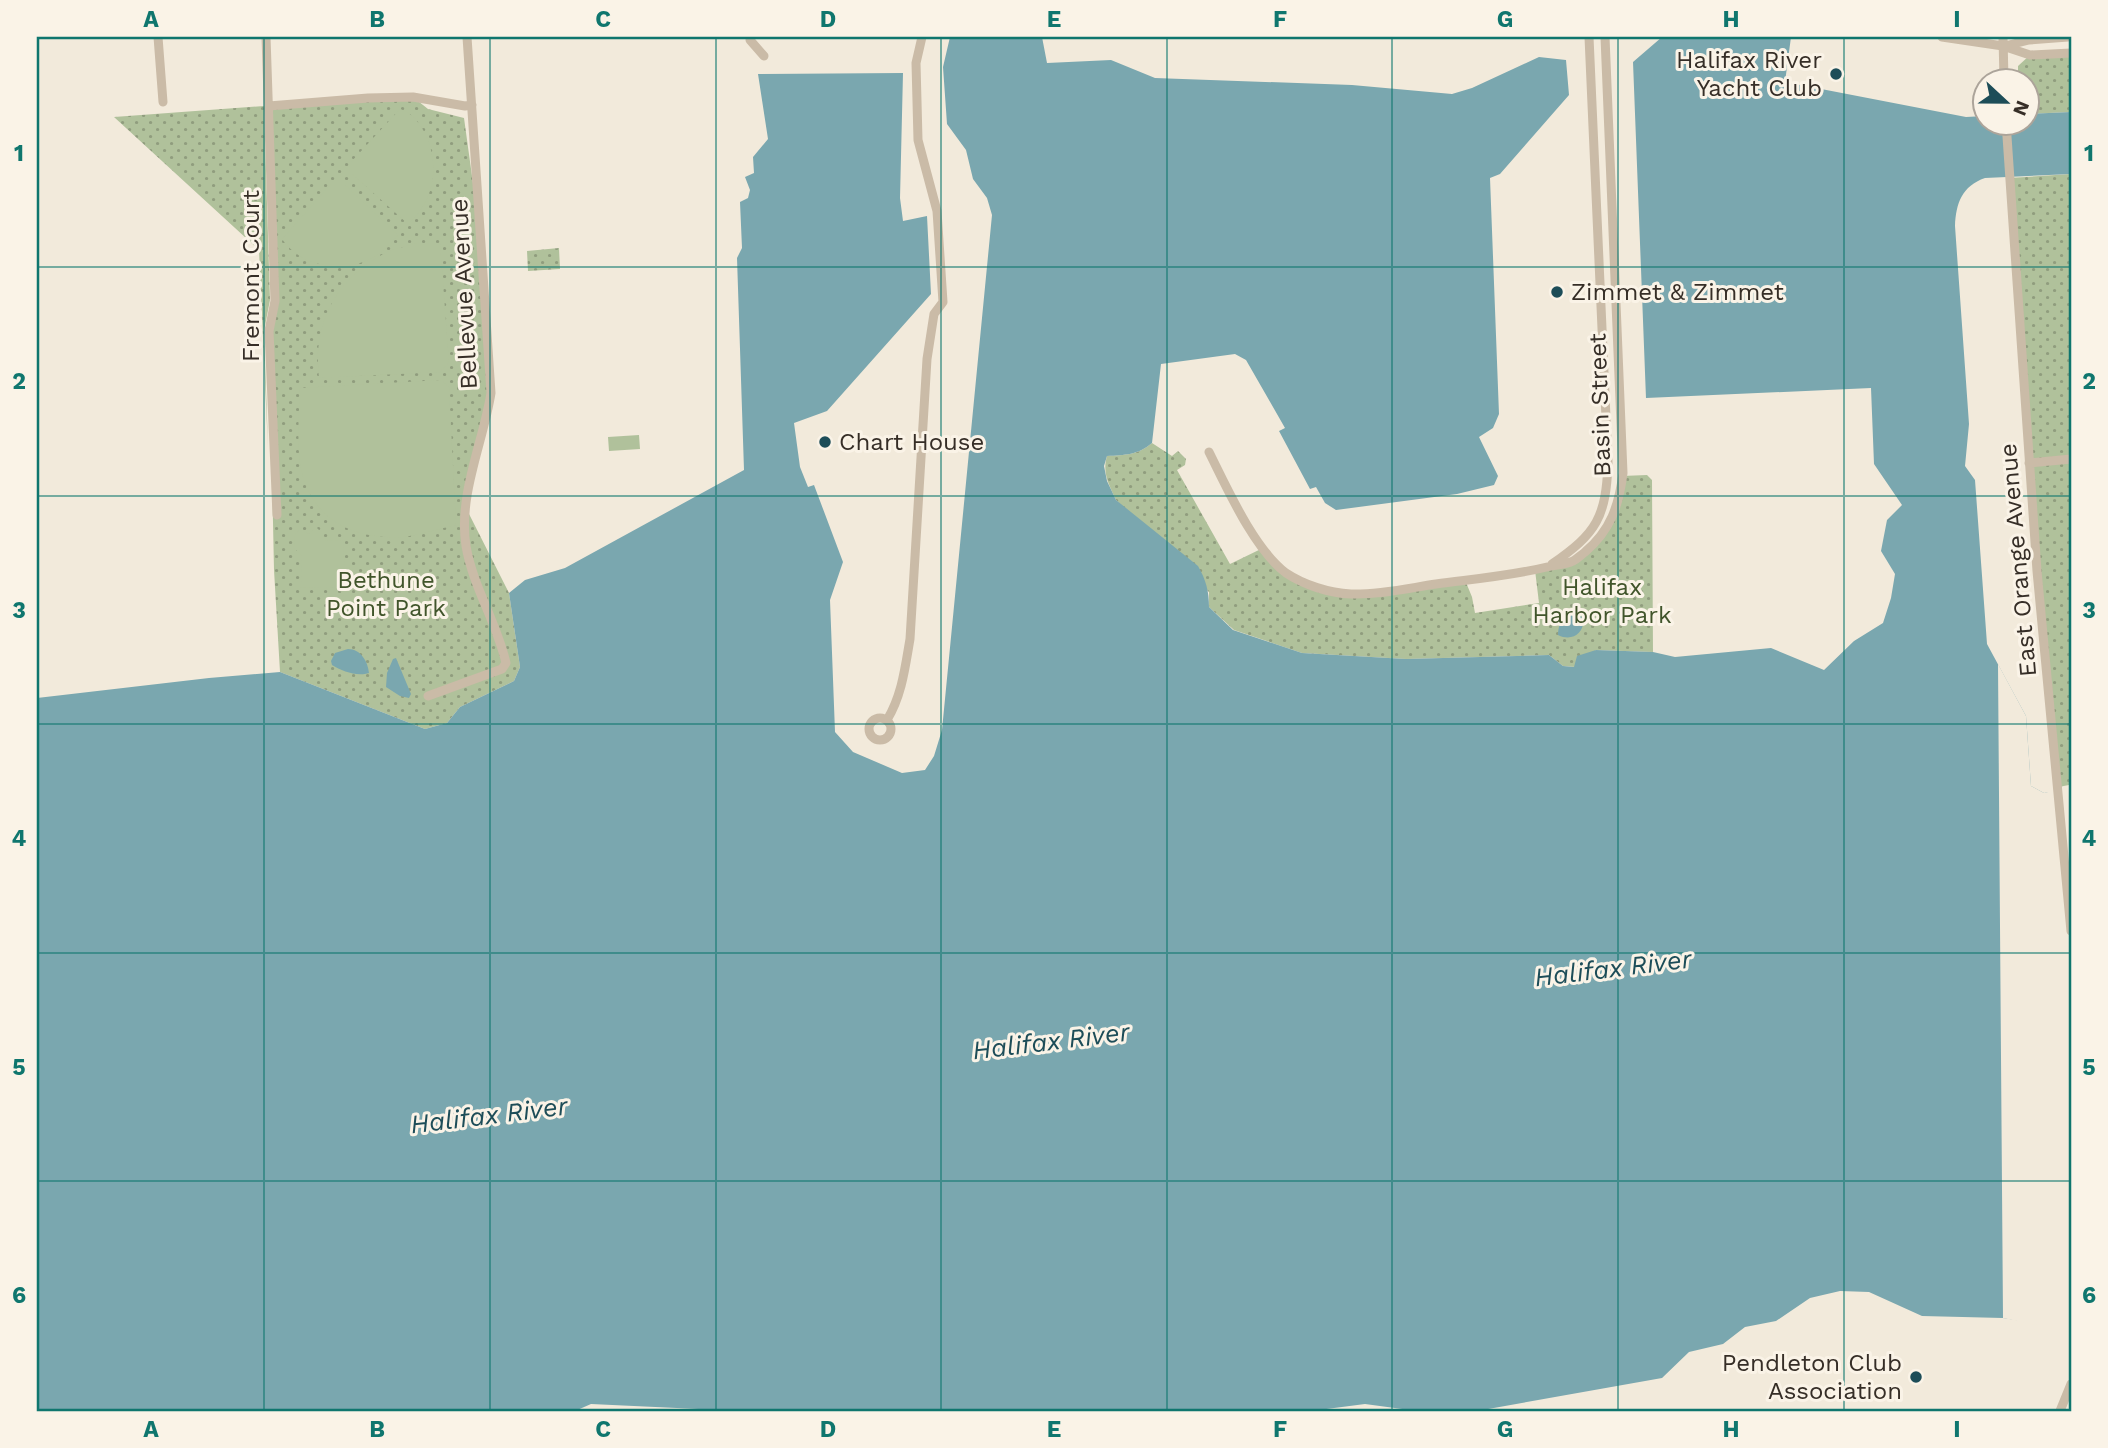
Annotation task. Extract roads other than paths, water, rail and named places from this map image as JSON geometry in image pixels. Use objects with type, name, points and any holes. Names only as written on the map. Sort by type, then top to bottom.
[{"type":"street","points":[[158,37],[163,102]]},
{"type":"street","name":"Fremont Court","points":[[266,37],[275,301],[269,331],[277,516]]},
{"type":"street","name":"Bellevue Avenue","points":[[428,696],[502,669],[506,663],[473,577],[464,529],[469,491],[491,393],[467,37]]},
{"type":"street","points":[[887,720],[896,705],[910,639],[927,361],[934,314],[943,302],[937,211],[918,140],[916,63],[922,37]]},
{"type":"street","name":"Basin Street","points":[[1548,567],[1586,539],[1598,522],[1604,506],[1608,472],[1589,37]]},
{"type":"street","name":"Basin Street","points":[[1209,452],[1229,492],[1269,558],[1287,573],[1329,591],[1352,594],[1527,572],[1574,561],[1591,547],[1608,527],[1616,511],[1623,473],[1605,37]]},
{"type":"street","points":[[1942,37],[2003,42],[2068,37]]},
{"type":"street","points":[[750,40],[764,56]]},
{"type":"street","points":[[2003,42],[2030,55],[2071,53]]},
{"type":"street","points":[[2003,42],[2004,66]]},
{"type":"street","points":[[269,106],[413,97],[472,105]]},
{"type":"street","name":"East Orange Avenue","points":[[2007,136],[2037,571],[2071,932]]},
{"type":"street","points":[[1594,140],[1609,139]]},
{"type":"street","points":[[1599,256],[1614,255]]},
{"type":"street","points":[[1601,309],[1616,308]]},
{"type":"street","points":[[1605,393],[1620,391]]},
{"type":"street","points":[[2029,463],[2071,459]]},
{"type":"street","points":[[1608,472],[1623,473]]},
{"type":"street","points":[[2060,1411],[2071,1384]]},
{"type":"water","name":"Halifax River","points":[[950,37],[1042,37],[1047,63],[1111,60],[1155,78],[1352,85],[1452,94],[1472,88],[1539,57],[1566,60],[1569,95],[1500,174],[1490,178],[1499,414],[1493,428],[1479,437],[1498,476],[1494,485],[1457,494],[1336,510],[1325,503],[1316,487],[1310,489],[1279,431],[1285,428],[1246,360],[1235,354],[1161,364],[1152,443],[1136,452],[1107,456],[1104,466],[1107,481],[1116,500],[1198,566],[1206,586],[1209,607],[1233,630],[1302,653],[1406,659],[1549,655],[1563,666],[1574,667],[1577,656],[1596,650],[1653,652],[1675,657],[1771,648],[1824,670],[1854,641],[1883,623],[1895,574],[1881,551],[1887,520],[1902,505],[1874,464],[1871,388],[1646,398],[1633,62],[1662,37],[1791,37],[1785,82],[1972,117],[1972,136],[2042,136],[2042,113],[2071,112],[2071,174],[1985,178],[1977,181],[1962,196],[1955,226],[1969,424],[1965,466],[1975,480],[1987,644],[2026,716],[2031,786],[2044,793],[2071,788],[2071,1329],[2003,1318],[1922,1316],[1869,1292],[1840,1291],[1810,1298],[1776,1321],[1745,1327],[1723,1344],[1689,1352],[1662,1378],[1477,1411],[1417,1411],[1365,1404],[1311,1411],[741,1411],[591,1404],[575,1411],[37,1411],[37,698],[280,672],[425,729],[447,723],[460,707],[514,681],[520,667],[509,593],[525,580],[565,568],[744,470],[737,258],[742,248],[740,202],[748,198],[750,190],[745,177],[754,173],[753,157],[768,139],[758,74],[903,73],[900,198],[903,221],[927,216],[931,294],[827,411],[794,423],[800,467],[808,487],[814,485],[843,562],[830,600],[835,732],[853,752],[902,773],[925,770],[934,756],[942,730],[992,215],[987,198],[973,179],[966,150],[947,124],[943,67]]},
{"type":"water","points":[[1568,610],[1581,616],[1583,622],[1579,633],[1566,637],[1558,635],[1558,632]]},
{"type":"water","points":[[348,649],[357,651],[363,657],[369,673],[350,673],[332,665],[335,653]]},
{"type":"water","points":[[396,658],[411,694],[409,698],[386,687],[387,673]]},
{"type":"place","name":"Halifax River Yacht Club","points":[[1836,74]]},
{"type":"place","name":"Zimmet & Zimmet","points":[[1557,292]]},
{"type":"place","name":"Chart House","points":[[825,442]]},
{"type":"place","name":"Pendleton Club Association","points":[[1916,1377]]},
{"type":"park label","name":"Bethune Point Park","points":[[386,594]]},
{"type":"park label","name":"Halifax Harbor Park","points":[[1602,601]]}]
